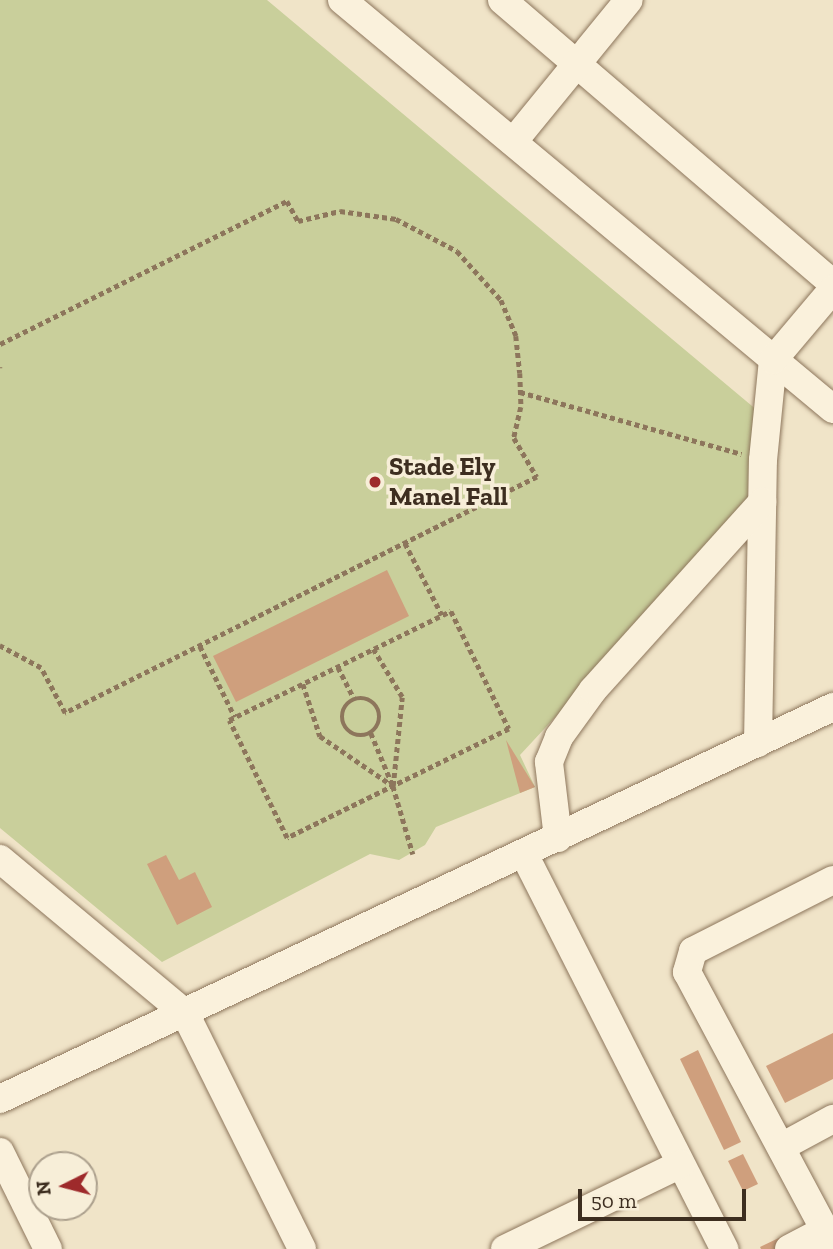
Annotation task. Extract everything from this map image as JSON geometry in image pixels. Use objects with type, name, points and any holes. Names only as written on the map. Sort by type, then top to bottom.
[{"type":"street","points":[[342,0],[833,410]]},
{"type":"street","points":[[502,0],[578,62],[833,284]]},
{"type":"street","points":[[513,142],[629,0]]},
{"type":"street","points":[[758,743],[763,460],[774,360],[833,289]]},
{"type":"street","points":[[558,838],[549,762],[559,737],[593,690],[762,502]]},
{"type":"street","points":[[0,1099],[833,707]]},
{"type":"street","points":[[524,854],[724,1249]]},
{"type":"street","points":[[0,859],[185,1013],[302,1249]]},
{"type":"street","points":[[789,1249],[829,1238],[783,1146],[687,972],[693,951],[833,880]]},
{"type":"street","points":[[783,1146],[833,1119]]},
{"type":"street","points":[[0,1152],[48,1249]]},
{"type":"street","points":[[505,1249],[681,1164]]},
{"type":"path","points":[[0,345],[287,201],[298,221],[316,214],[365,212],[396,219],[457,251],[501,300],[516,336],[520,392],[514,438],[537,477],[65,713],[41,668],[0,646]]},
{"type":"path","points":[[520,392],[763,460]]},
{"type":"path","points":[[405,543],[442,615]]},
{"type":"path","points":[[451,611],[509,729],[287,838],[229,720],[442,615],[451,611]]},
{"type":"path","points":[[200,646],[234,718]]},
{"type":"path","points":[[373,649],[402,697],[393,786]]},
{"type":"path","points":[[338,667],[354,699]]},
{"type":"path","points":[[303,684],[320,736],[393,786]]},
{"type":"path","points":[[354,699],[366,699],[379,711],[379,723],[371,733],[352,734],[344,725],[345,707],[354,699]]},
{"type":"path","points":[[371,733],[393,786],[413,854]]},
{"type":"green space","name":"Stade Ely Manel Fall","points":[[0,0],[267,0],[758,411],[749,508],[520,755],[535,787],[436,827],[425,845],[399,860],[370,854],[162,962],[0,828]]},
{"type":"building","points":[[387,570],[409,616],[236,702],[213,656]]},
{"type":"building","points":[[506,740],[535,787],[520,793]]},
{"type":"building","points":[[166,855],[179,880],[195,872],[212,907],[177,925],[147,864]]},
{"type":"building","points":[[833,1033],[833,1079],[785,1103],[766,1066]]},
{"type":"building","points":[[698,1050],[741,1142],[724,1150],[680,1059]]},
{"type":"building","points":[[743,1154],[758,1184],[743,1191],[728,1161]]},
{"type":"building","points":[[783,1236],[789,1249],[761,1249],[760,1247]]},
{"type":"place","name":"Stade Ely Manel Fall","points":[[375,482]]}]
